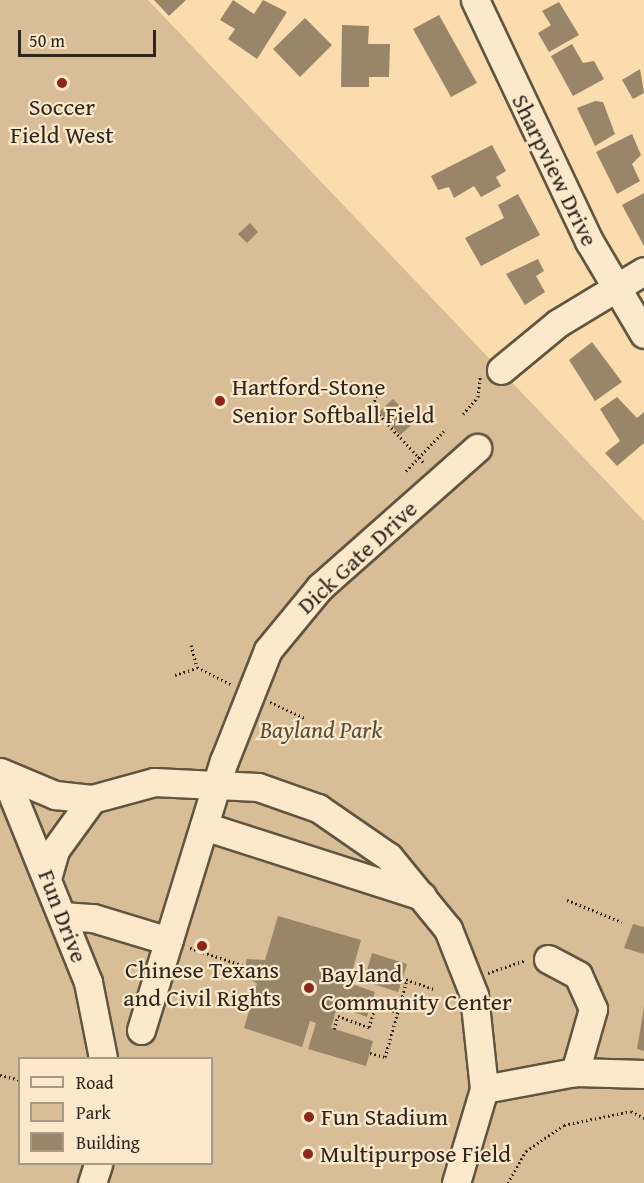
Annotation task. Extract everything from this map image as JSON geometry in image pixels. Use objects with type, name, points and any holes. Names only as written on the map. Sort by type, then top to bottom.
[{"type":"street","name":"Sharpview Drive","points":[[475,0],[614,288],[644,334]]},
{"type":"street","points":[[494,370],[558,322],[644,271]]},
{"type":"street","name":"Dick Gate Drive","points":[[141,1030],[218,782],[268,650],[296,612],[477,448]]},
{"type":"street","points":[[3,776],[55,795],[92,799],[154,782],[218,782],[288,797],[352,826],[389,857],[448,929],[469,976],[484,1089],[456,1183]]},
{"type":"street","name":"Fun Drive","points":[[3,776],[48,875],[88,982],[103,1057]]},
{"type":"street","points":[[48,875],[55,850],[92,799]]},
{"type":"street","points":[[204,826],[422,896]]},
{"type":"street","points":[[63,916],[93,918],[169,941]]},
{"type":"street","points":[[548,959],[578,975],[594,1009],[575,1072]]},
{"type":"street","points":[[484,1089],[575,1072],[644,1074]]},
{"type":"street","points":[[92,1183],[98,1165]]},
{"type":"path","points":[[463,414],[478,397],[494,370]]},
{"type":"path","points":[[377,391],[373,408],[421,460]]},
{"type":"path","points":[[406,471],[421,460],[444,431]]},
{"type":"path","points":[[191,645],[196,667]]},
{"type":"path","points":[[175,675],[196,667],[225,681]]},
{"type":"path","points":[[274,704],[306,719]]},
{"type":"path","points":[[567,900],[622,922]]},
{"type":"path","points":[[169,941],[245,966]]},
{"type":"path","points":[[469,976],[503,969],[513,960],[548,959]]},
{"type":"path","points":[[402,978],[434,989]]},
{"type":"path","points":[[370,1053],[385,1057],[407,980]]},
{"type":"path","points":[[371,1004],[398,1012]]},
{"type":"path","points":[[334,1029],[338,1017],[369,1027],[376,1005]]},
{"type":"path","points":[[0,1075],[18,1080]]},
{"type":"path","points":[[508,1183],[526,1151],[564,1125],[630,1111],[644,1118]]},
{"type":"green space","name":"Bayland Park","points":[[0,0],[148,0],[644,521],[644,1183],[0,1183]]},
{"type":"building","points":[[154,0],[186,0],[169,16]]},
{"type":"building","points":[[233,0],[254,14],[263,0],[287,12],[257,59],[228,39],[235,29],[220,20]]},
{"type":"building","points":[[559,2],[579,35],[549,52],[538,33],[551,25],[542,11]]},
{"type":"building","points":[[439,15],[477,83],[451,97],[413,29]]},
{"type":"building","points":[[305,18],[332,45],[300,77],[273,49]]},
{"type":"building","points":[[342,25],[369,26],[368,44],[390,44],[389,77],[369,77],[369,87],[341,87]]},
{"type":"building","points":[[572,44],[583,63],[594,61],[604,79],[573,96],[551,56]]},
{"type":"building","points":[[640,69],[644,93],[633,99],[622,80]]},
{"type":"building","points":[[595,101],[603,102],[615,134],[595,146],[577,108]]},
{"type":"building","points":[[632,134],[641,155],[632,164],[640,181],[617,194],[596,152]]},
{"type":"building","points":[[492,145],[506,171],[496,177],[501,186],[481,197],[474,186],[454,198],[449,187],[438,190],[431,176]]},
{"type":"building","points":[[644,193],[644,246],[622,205]]},
{"type":"building","points":[[518,194],[540,235],[481,266],[465,238],[504,218],[498,205]]},
{"type":"building","points":[[250,223],[258,232],[247,243],[238,234]]},
{"type":"building","points":[[538,259],[544,271],[536,276],[545,292],[525,305],[506,274]]},
{"type":"building","points":[[592,342],[622,382],[595,401],[569,360]]},
{"type":"building","points":[[617,397],[637,418],[644,412],[644,443],[617,466],[605,453],[620,441],[600,409]]},
{"type":"building","points":[[393,399],[415,422],[400,435],[379,412]]},
{"type":"building","name":"Bayland Community Center","points":[[278,916],[361,940],[349,983],[375,992],[367,1017],[337,1006],[331,1028],[373,1041],[366,1066],[308,1049],[316,1023],[310,1021],[302,1047],[244,1028],[257,984],[243,974],[247,959],[265,960]]},
{"type":"building","points":[[633,924],[644,927],[644,954],[624,948]]},
{"type":"building","points":[[372,953],[407,964],[398,992],[364,981]]},
{"type":"building","points":[[644,1007],[644,1051],[637,1049]]},
{"type":"place","name":"Soccer Field West","points":[[62,83]]},
{"type":"place","name":"Hartford-Stone Senior Softball Field","points":[[220,401]]},
{"type":"place","name":"Chinese Texans and Civil Rights","points":[[202,946]]},
{"type":"place","name":"Bayland Community Center","points":[[309,988]]},
{"type":"place","name":"Fun Stadium","points":[[309,1117]]},
{"type":"place","name":"Multipurpose Field","points":[[308,1154]]}]
